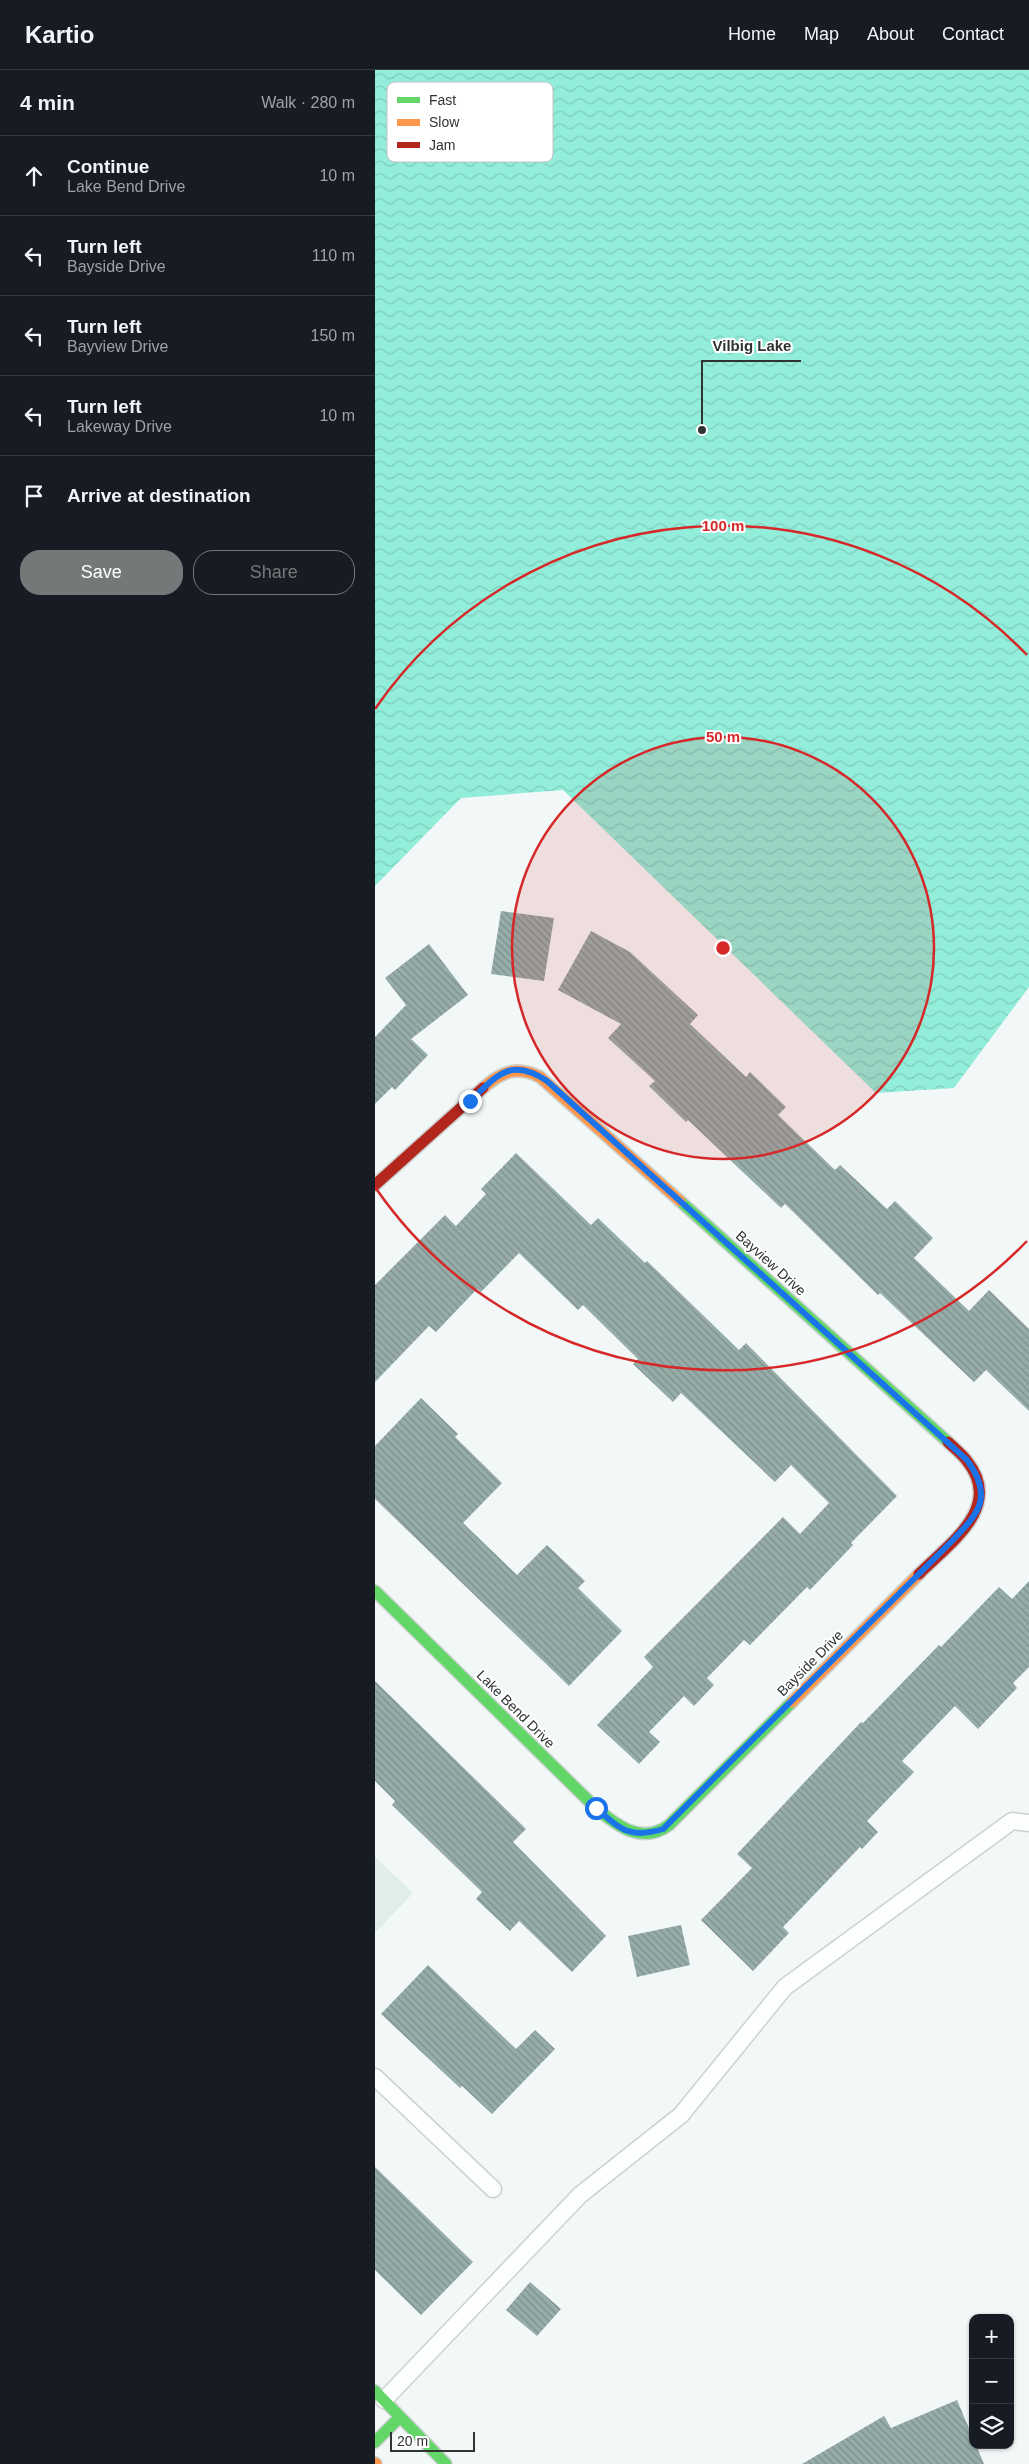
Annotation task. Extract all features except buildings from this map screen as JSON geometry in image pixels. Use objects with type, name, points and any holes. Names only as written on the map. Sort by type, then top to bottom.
[{"type":"street","name":"Bayview Drive","points":[[375,1185],[493,1079],[505,1071],[521,1068],[536,1073],[967,1460],[977,1474],[983,1497]]},
{"type":"street","name":"Bayside Drive","points":[[645,1835],[663,1829],[687,1808],[972,1520],[983,1497]]},
{"type":"street","name":"Lake Bend Drive","points":[[375,1591],[601,1813],[628,1832],[645,1835]]},
{"type":"street","points":[[379,2395],[445,2464]]},
{"type":"street","points":[[375,2442],[400,2417]]},
{"type":"lane","points":[[379,2395],[580,2195],[681,2115],[785,1987],[1012,1821],[1029,1823]]},
{"type":"lane","points":[[375,2077],[493,2189]]},
{"type":"shaded area","points":[[375,1857],[413,1893],[375,1933]]},
{"type":"water","points":[[375,70],[1029,70],[1029,987],[954,1088],[876,1093],[563,790],[461,798],[375,886]]},
{"type":"traffic: fast","points":[[680,1201],[948,1442]]},
{"type":"traffic: fast","points":[[375,1591],[596,1808],[612,1821],[630,1831],[649,1833],[659,1831],[669,1825],[792,1702]]},
{"type":"traffic: fast","points":[[375,2391],[446,2464]]},
{"type":"traffic: fast","points":[[375,2442],[400,2417]]},
{"type":"traffic: slow","points":[[483,1088],[496,1078],[510,1072],[524,1071],[540,1077],[680,1201]]},
{"type":"traffic: slow","points":[[792,1702],[919,1574]]},
{"type":"traffic: jam","points":[[375,1185],[483,1088]]},
{"type":"traffic: jam","points":[[919,1574],[958,1537],[969,1523],[976,1509],[979,1494],[977,1478],[965,1458],[948,1442]]},
{"type":"place","name":"Vilbig Lake","points":[[702,430]]},
{"type":"route","points":[[470,1101],[493,1079],[505,1071],[521,1068],[536,1073],[547,1081],[967,1460],[977,1474],[983,1497],[972,1520],[951,1542],[687,1808],[663,1829],[645,1835],[628,1832],[613,1823],[596,1808]]}]
